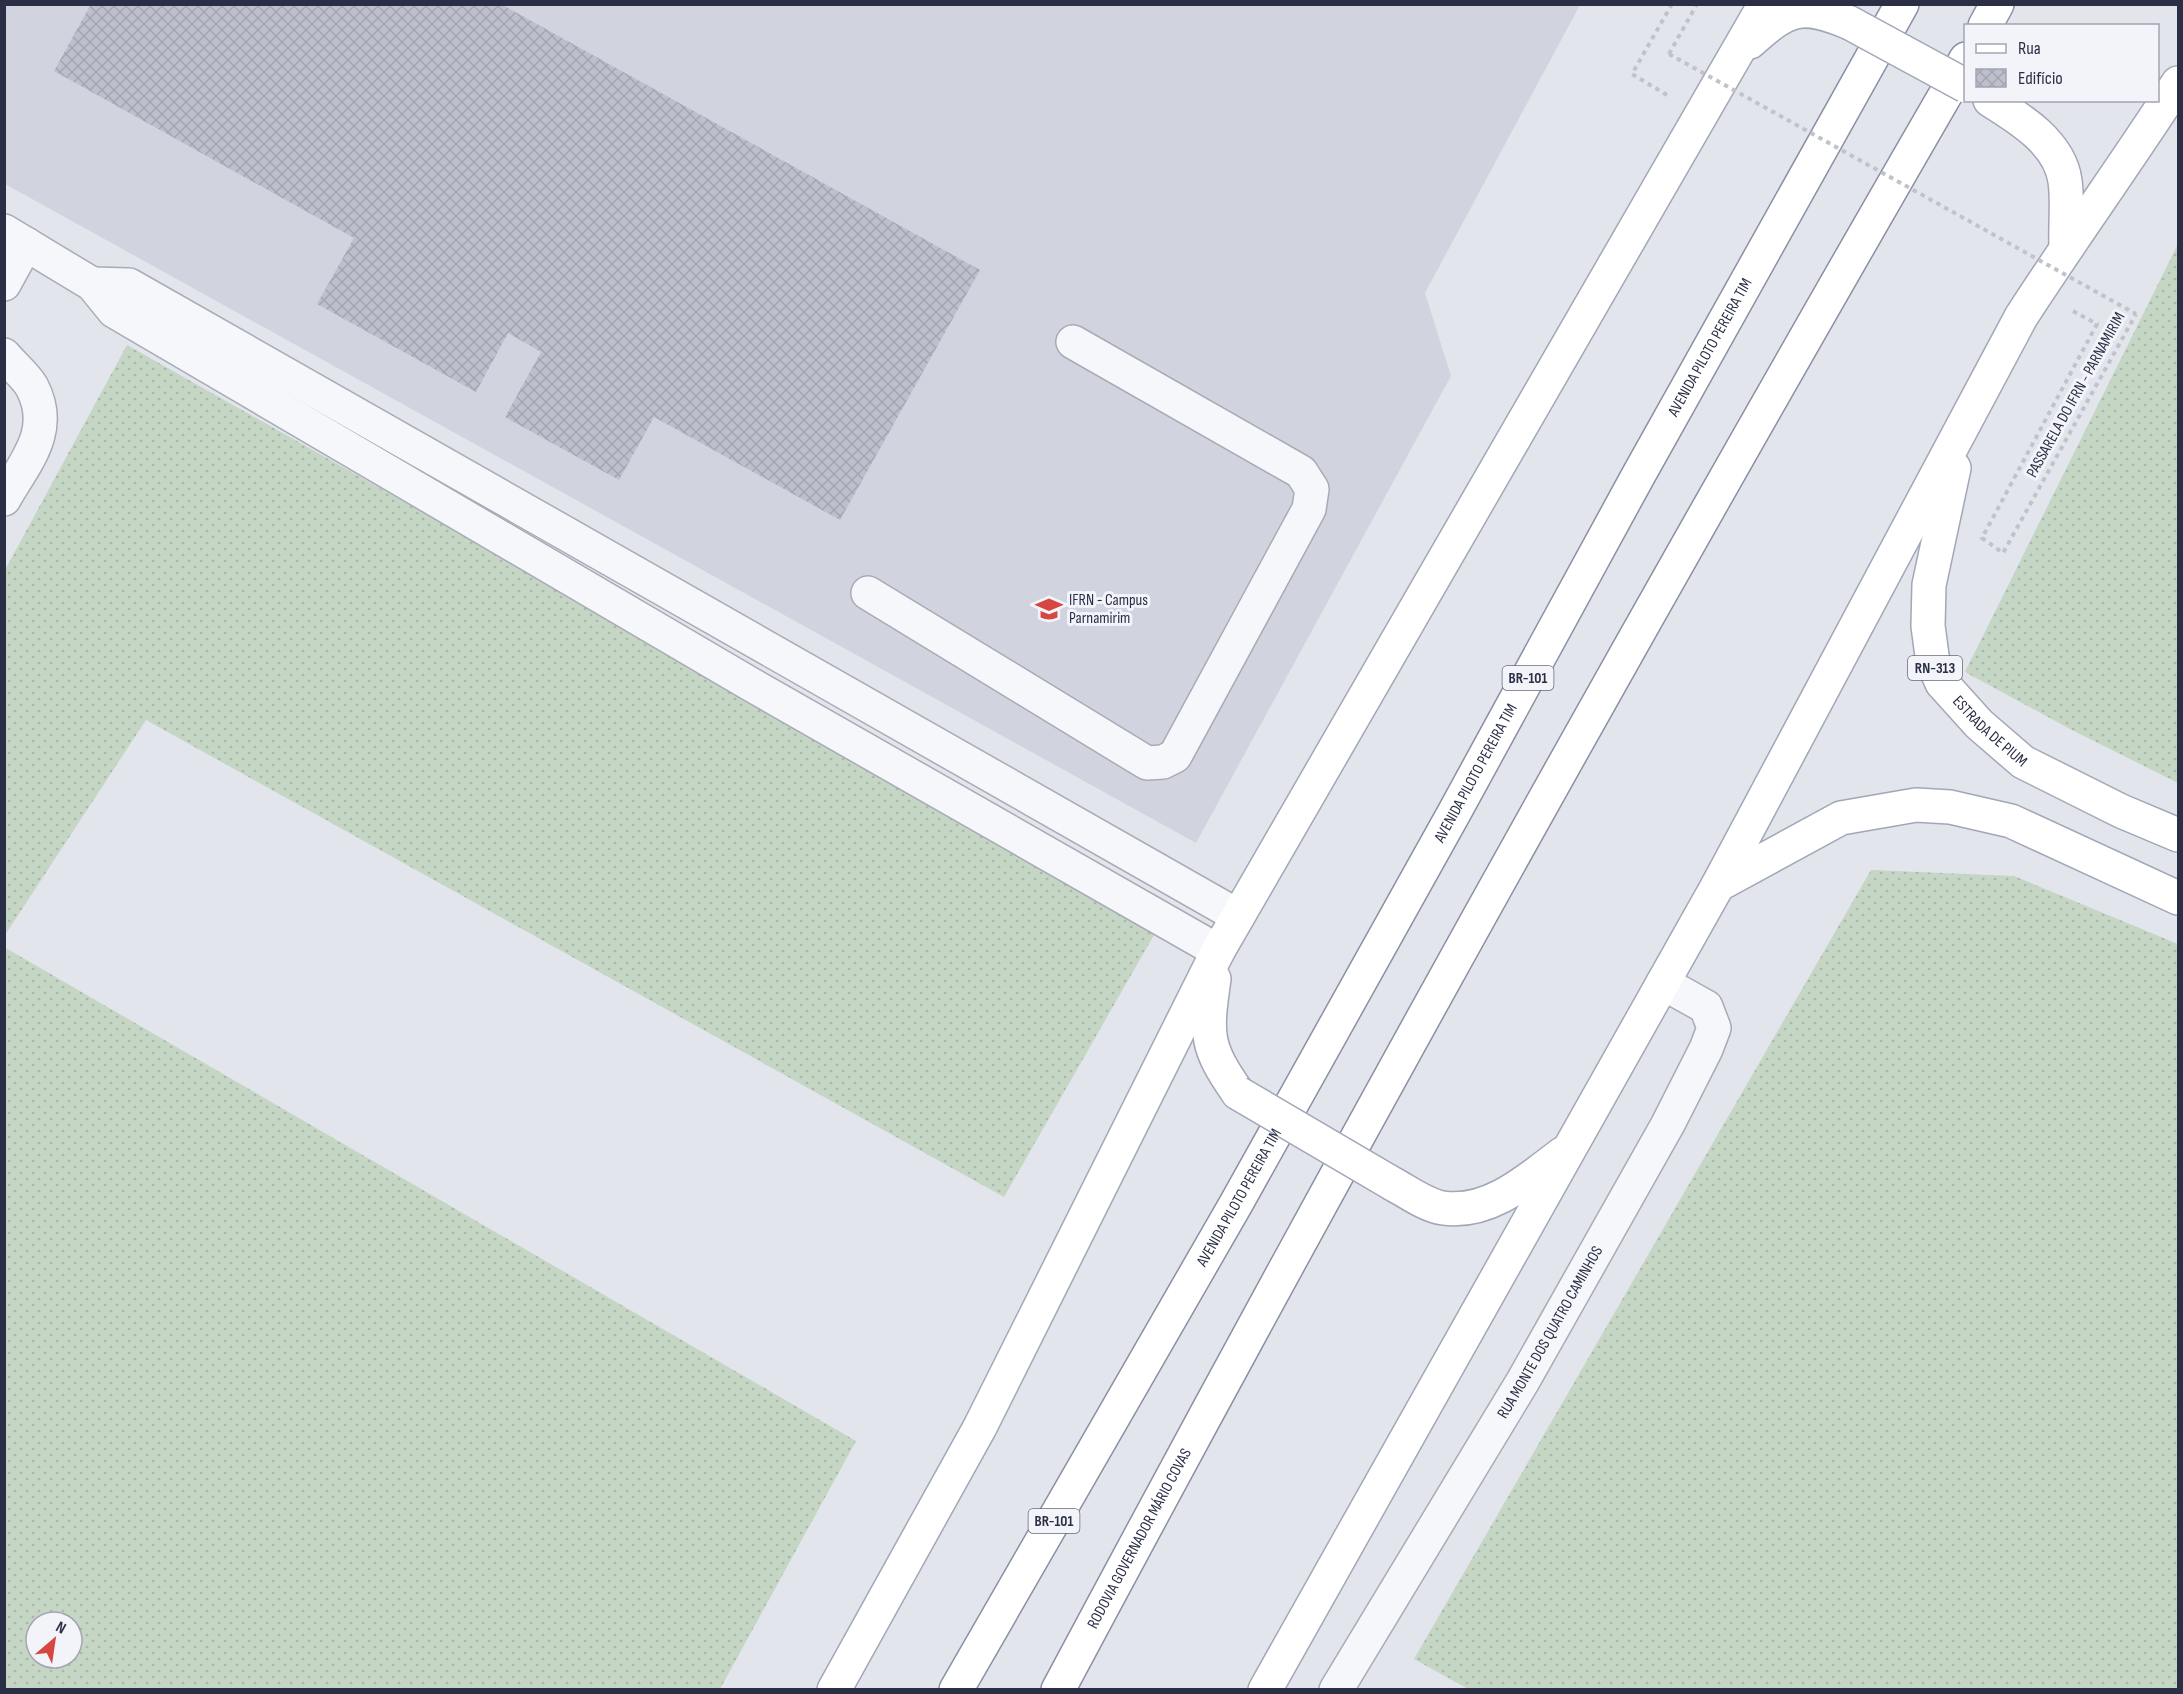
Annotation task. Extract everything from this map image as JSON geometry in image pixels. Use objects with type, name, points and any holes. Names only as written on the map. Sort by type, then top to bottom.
[{"type":"main road","points":[[834,1689],[980,1427],[1218,951],[1765,4]]},
{"type":"main road","name":"AVENIDA PILOTO PEREIRA TIM","points":[[956,1689],[1152,1352],[1902,4]]},
{"type":"main road","points":[[1986,24],[1997,4]]},
{"type":"main road","points":[[1737,52],[1779,17],[1808,10],[1850,23],[1964,85]]},
{"type":"main road","name":"RODOVIA GOVERNADOR MÁRIO COVAS","points":[[1058,1689],[1220,1387],[1525,832],[1770,397],[1964,61]]},
{"type":"main road","points":[[1266,1689],[1718,885],[2021,317],[2178,83]]},
{"type":"main road","points":[[2000,107],[2034,131],[2054,154],[2065,179],[2066,247]]},
{"type":"main road","name":"ESTRADA DE PIUM","points":[[1961,433],[1929,585],[1928,626],[1933,663],[1942,683],[1979,724],[2023,762],[2121,811],[2178,835]]},
{"type":"main road","points":[[1718,885],[1841,818],[1916,805],[1950,807],[2011,821],[2178,898]]},
{"type":"main road","points":[[1218,951],[1208,1026],[1214,1055],[1238,1093],[1393,1184],[1442,1208],[1474,1206],[1511,1192],[1572,1147]]},
{"type":"street","points":[[4,284],[15,238],[92,284],[114,311],[752,684],[1218,951]]},
{"type":"street","points":[[92,284],[129,285],[1238,916]]},
{"type":"street","points":[[868,593],[1147,763],[1163,762],[1175,756],[1309,509],[1312,489],[1301,472],[1073,342]]},
{"type":"street","points":[[4,355],[32,387],[41,411],[41,435],[4,499]]},
{"type":"street","points":[[752,684],[769,651]]},
{"type":"street","name":"RUA MONTE DOS QUATRO CAMINHOS","points":[[1336,1689],[1523,1381],[1668,1124],[1706,1048],[1714,1028],[1706,1007],[1664,983]]},
{"type":"path","points":[[1672,4],[1632,74],[1702,115]]},
{"type":"path","name":"PASSARELA DO IFRN - PARNAMIRIM","points":[[1697,4],[1670,54],[2136,314],[2003,553],[1982,538],[2097,324],[2038,291]]},
{"type":"shaded area","name":"IFRN - Campus Parnamirim","points":[[5,5],[1580,5],[1425,293],[1451,376],[1196,843],[5,184]]},
{"type":"green space","points":[[2178,244],[2178,783],[2072,730],[1965,672]]},
{"type":"green space","points":[[127,345],[1158,928],[1004,1197],[146,720],[5,935],[5,570]]},
{"type":"green space","points":[[1871,870],[2014,876],[2178,944],[2178,1689],[1468,1689],[1414,1659]]},
{"type":"green space","points":[[4,947],[856,1441],[720,1689],[5,1689]]},
{"type":"building","points":[[91,4],[501,4],[980,270],[840,520],[654,417],[619,480],[505,417],[541,352],[508,333],[476,392],[317,304],[354,238],[54,71]]},
{"type":"place","name":"IFRN - Campus Parnamirim","points":[[1049,609]]}]
